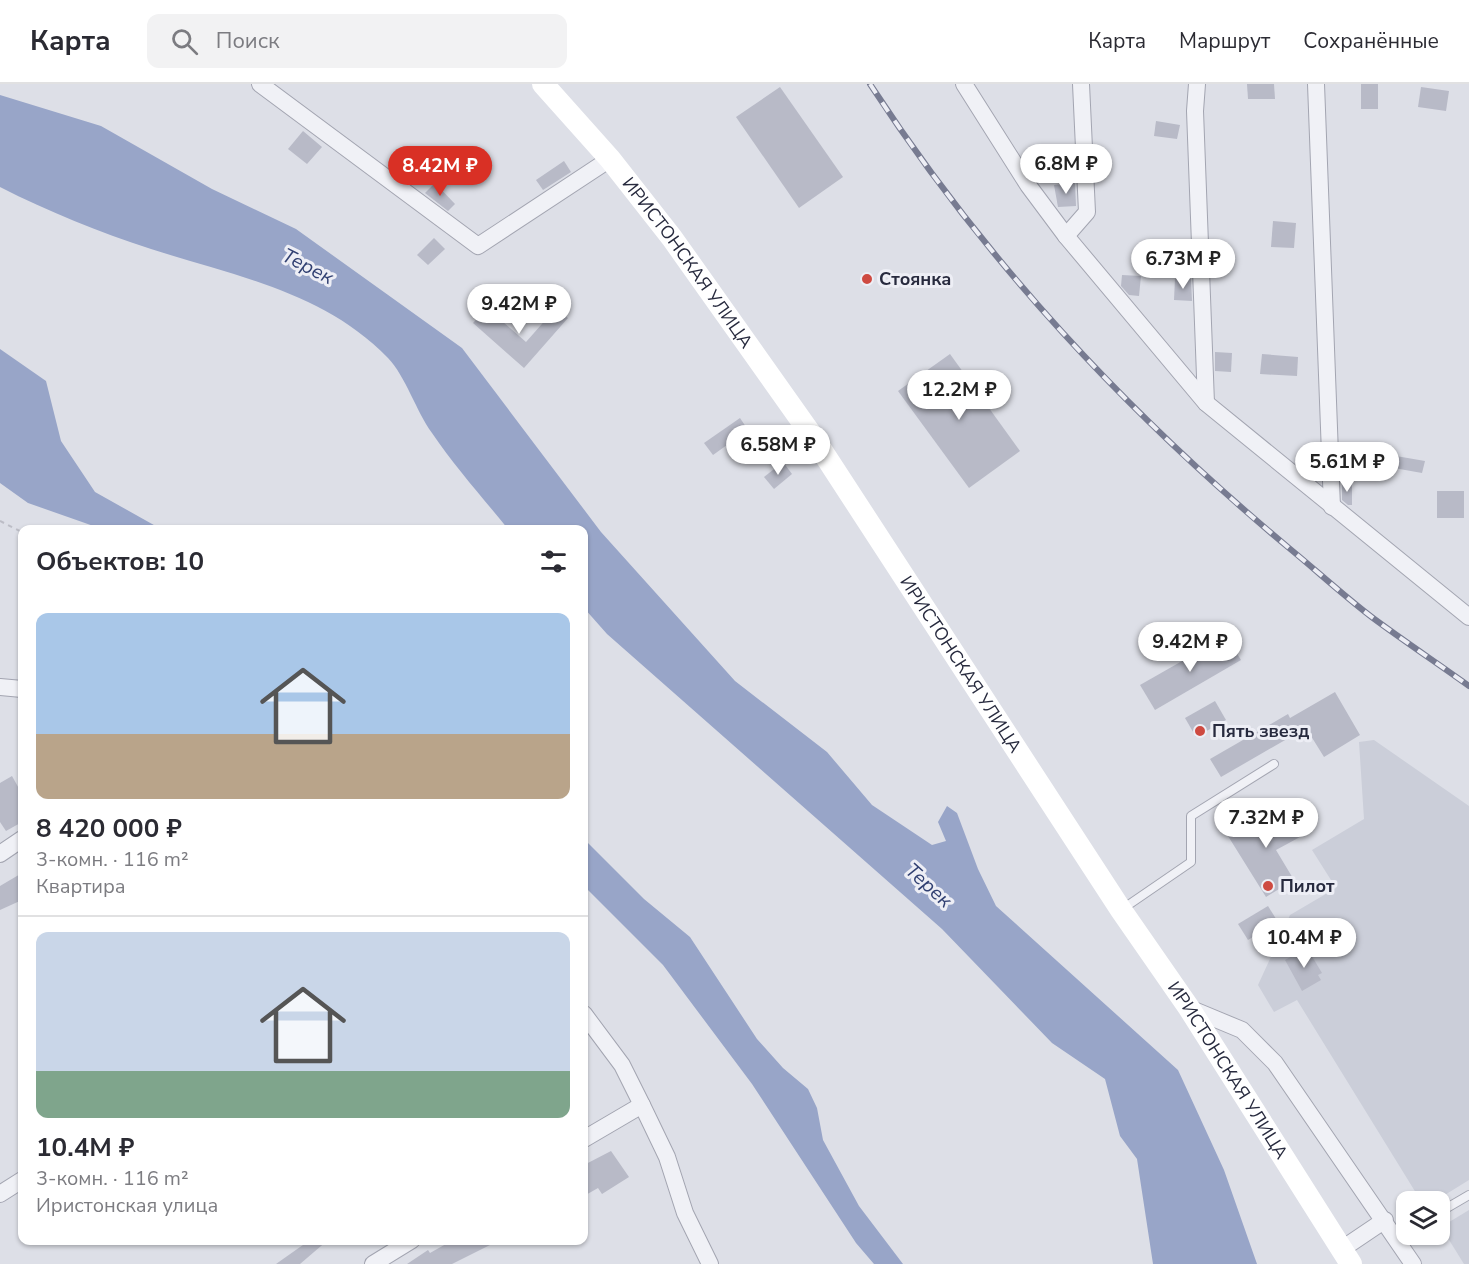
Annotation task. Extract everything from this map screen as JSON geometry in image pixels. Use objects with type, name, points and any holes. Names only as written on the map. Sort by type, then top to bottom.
[{"type":"main road","name":"ИРИСТОНСКАЯ УЛИЦА","points":[[543,84],[610,159],[672,238],[813,437],[1121,910],[1189,1008],[1347,1257]]},
{"type":"street","points":[[260,84],[478,246],[610,159]]},
{"type":"street","points":[[964,84],[1028,185],[1066,236],[1206,403],[1469,617]]},
{"type":"street","points":[[1066,236],[1087,212],[1081,84]]},
{"type":"street","points":[[1197,84],[1195,111],[1206,403]]},
{"type":"street","points":[[1317,84],[1332,507]]},
{"type":"street","points":[[0,687],[18,689]]},
{"type":"street","points":[[0,854],[18,842]]},
{"type":"street","points":[[1189,1008],[1242,1030],[1275,1063],[1385,1220],[1396,1230]]},
{"type":"street","points":[[588,1019],[622,1065],[642,1105],[667,1157],[685,1213],[710,1264]]},
{"type":"street","points":[[588,1137],[642,1105]]},
{"type":"street","points":[[0,1194],[18,1183]]},
{"type":"street","points":[[1347,1257],[1385,1220]]},
{"type":"street","points":[[373,1264],[404,1245]]},
{"type":"street","points":[[1406,1245],[1413,1264]]},
{"type":"lane","points":[[1121,910],[1191,862],[1191,816],[1274,764]]},
{"type":"lane","points":[[1450,1206],[1469,1195]]},
{"type":"path","points":[[0,521],[18,530]]},
{"type":"shaded area","points":[[1374,740],[1469,806],[1469,1180],[1450,1192],[1415,1191],[1297,1000],[1274,1012],[1258,985],[1290,915],[1336,888],[1312,850],[1364,819],[1359,742]]},
{"type":"shaded area","points":[[1469,1210],[1469,1264],[1464,1264],[1450,1241],[1450,1222]]},
{"type":"water","name":"Терек","points":[[0,95],[101,126],[212,189],[296,229],[462,348],[601,532],[735,681],[827,752],[872,805],[932,845],[946,841],[938,822],[947,806],[957,813],[978,869],[996,906],[1178,1070],[1224,1170],[1257,1264],[1153,1264],[1137,1159],[1120,1136],[1105,1079],[1052,1043],[942,929],[607,634],[588,613],[588,525],[505,525],[432,433],[406,384],[388,358],[363,335],[336,317],[277,289],[93,229],[0,187]]},
{"type":"water","points":[[0,349],[46,381],[61,441],[95,492],[154,525],[91,525],[28,503],[0,483]]},
{"type":"water","points":[[588,843],[644,899],[690,937],[757,1039],[783,1068],[808,1089],[817,1108],[823,1140],[859,1206],[903,1264],[874,1264],[856,1243],[752,1084],[663,965],[588,890]]},
{"type":"building","points":[[1247,84],[1274,84],[1275,99],[1248,99]]},
{"type":"building","points":[[1361,84],[1378,84],[1378,109],[1361,109]]},
{"type":"building","points":[[780,87],[843,177],[799,208],[736,117]]},
{"type":"building","points":[[1421,87],[1449,91],[1446,111],[1418,107]]},
{"type":"building","points":[[1156,121],[1180,125],[1177,139],[1154,136]]},
{"type":"building","points":[[303,131],[322,147],[307,164],[288,149]]},
{"type":"building","points":[[564,161],[571,172],[543,190],[536,180]]},
{"type":"building","points":[[435,183],[455,204],[448,211],[425,193]]},
{"type":"building","points":[[1075,183],[1076,206],[1058,207],[1054,185]]},
{"type":"building","points":[[1273,221],[1296,223],[1294,248],[1271,247]]},
{"type":"building","points":[[434,238],[445,249],[428,265],[417,255]]},
{"type":"building","points":[[1122,275],[1141,276],[1139,296],[1129,295],[1121,286]]},
{"type":"building","points":[[1175,279],[1191,279],[1192,301],[1174,300]]},
{"type":"building","points":[[487,308],[526,342],[556,308],[568,318],[524,368],[473,323]]},
{"type":"building","points":[[1215,352],[1232,353],[1231,372],[1215,371]]},
{"type":"building","points":[[950,354],[1020,451],[969,488],[898,391]]},
{"type":"building","points":[[1262,354],[1298,357],[1297,376],[1260,374]]},
{"type":"building","points":[[740,418],[748,430],[713,455],[704,443]]},
{"type":"building","points":[[1396,456],[1425,461],[1422,473],[1394,468]]},
{"type":"building","points":[[783,462],[792,474],[774,489],[764,477]]},
{"type":"building","points":[[1352,481],[1352,505],[1348,505],[1342,500],[1342,482]]},
{"type":"building","points":[[1437,491],[1464,491],[1464,518],[1437,518]]},
{"type":"building","points":[[1226,636],[1241,660],[1155,710],[1140,685]]},
{"type":"building","points":[[1335,692],[1360,735],[1324,757],[1306,728],[1221,777],[1210,759],[1288,714],[1290,718]]},
{"type":"building","points":[[1215,701],[1226,720],[1196,737],[1185,718]]},
{"type":"building","points":[[12,776],[18,787],[18,824],[6,831],[0,822],[0,783]]},
{"type":"building","points":[[1281,805],[1300,837],[1276,850],[1294,880],[1266,897],[1228,836]]},
{"type":"building","points":[[18,875],[18,902],[0,910],[0,886]]},
{"type":"building","points":[[1268,906],[1278,922],[1248,940],[1238,924]]},
{"type":"building","points":[[1307,948],[1322,973],[1318,975],[1321,980],[1302,991],[1285,960]]},
{"type":"building","points":[[611,1151],[629,1177],[602,1194],[598,1188],[588,1194],[588,1163]]},
{"type":"building","points":[[303,1245],[322,1245],[300,1264],[276,1264]]},
{"type":"building","points":[[444,1245],[490,1245],[452,1264],[407,1264],[428,1250],[430,1253]]},
{"type":"railway","points":[[870,84],[961,212],[1062,332],[1115,388],[1229,496],[1341,592],[1373,618],[1469,686]]},
{"type":"place","name":"Стоянка","points":[[867,279]]},
{"type":"place","name":"Пять звезд","points":[[1200,731]]},
{"type":"place","name":"Пилот","points":[[1268,886]]}]
